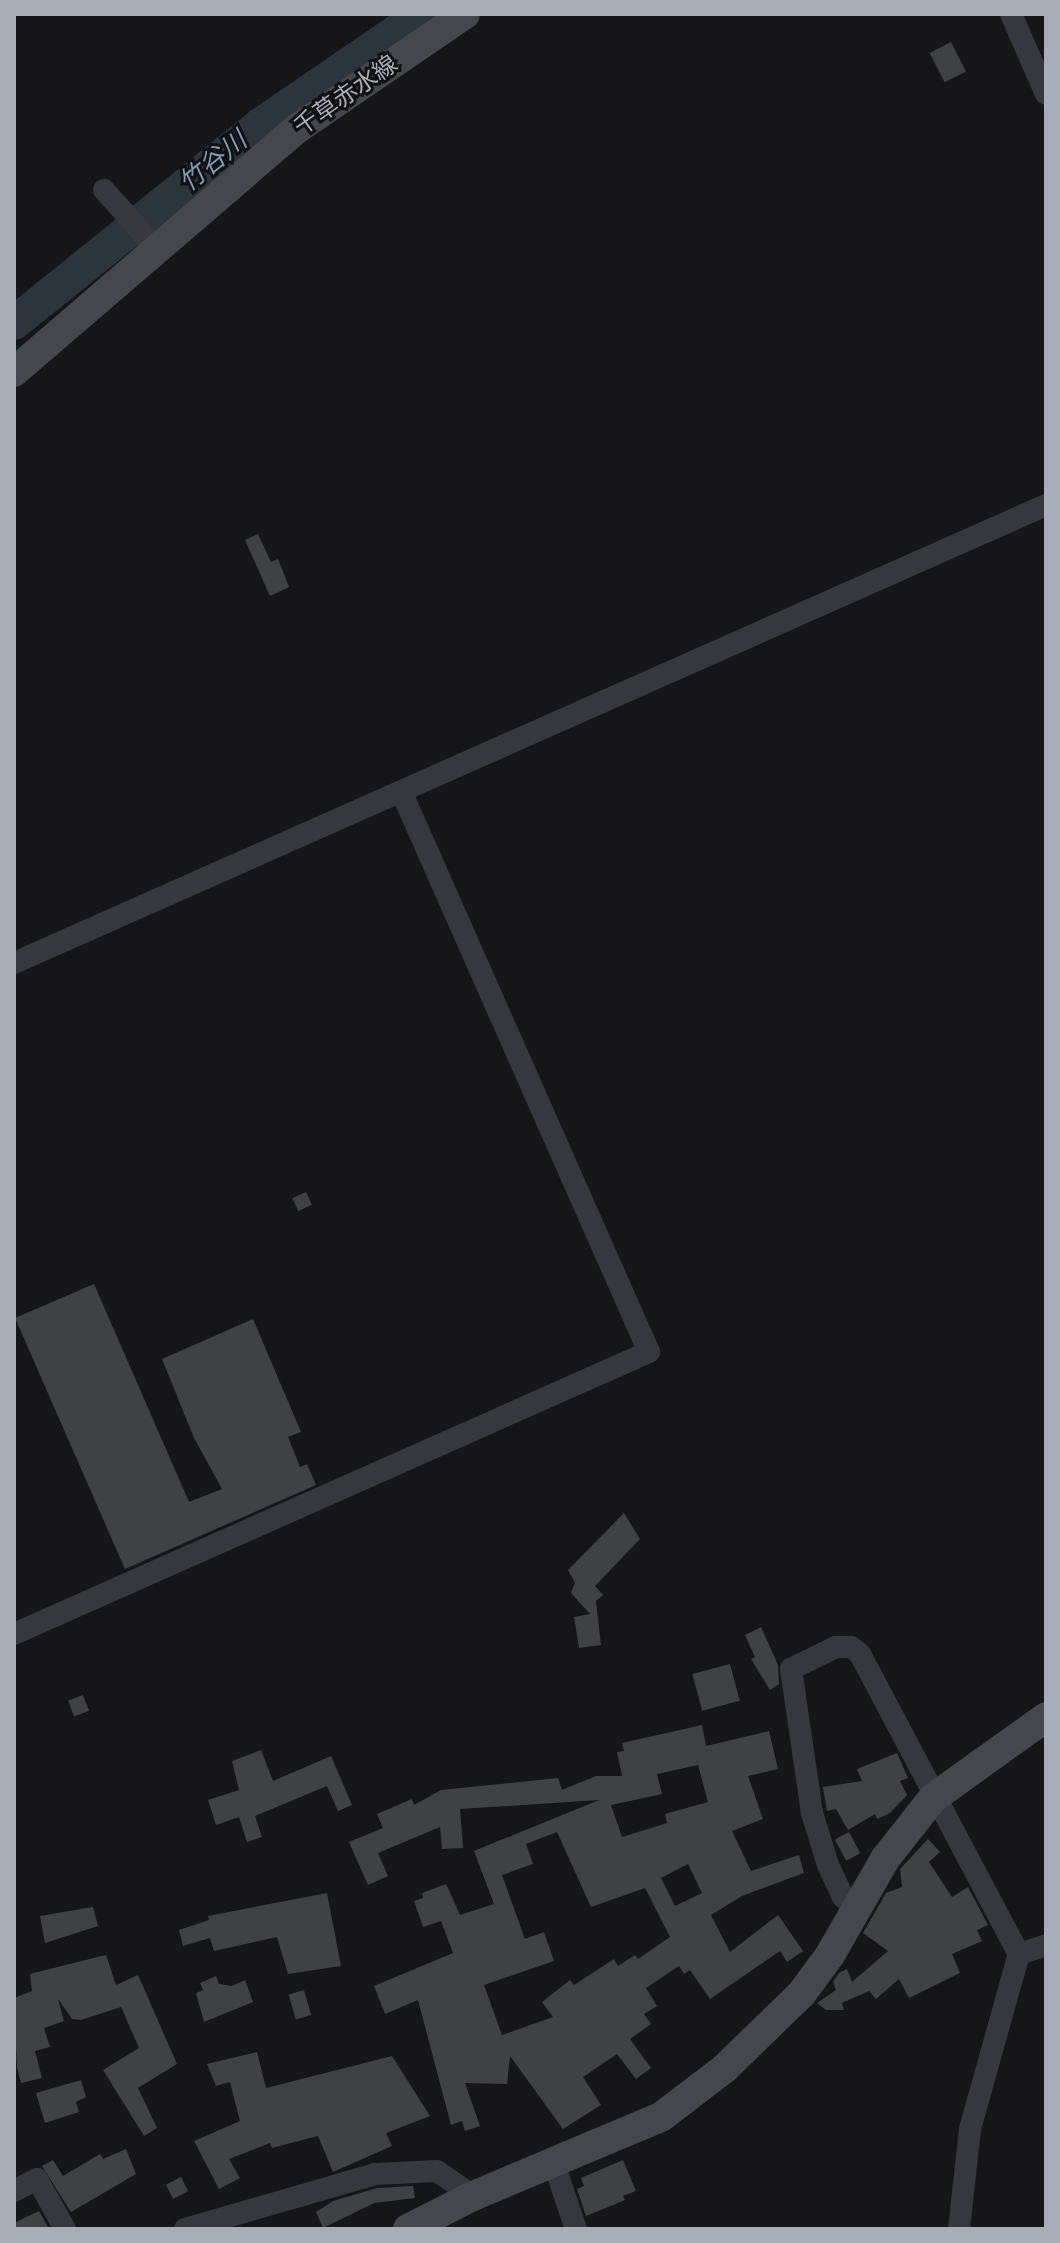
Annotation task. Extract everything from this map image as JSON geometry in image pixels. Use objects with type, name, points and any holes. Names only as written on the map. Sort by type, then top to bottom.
[{"type":"street","name":"千草赤水線","points":[[14,372],[298,128],[465,14]]},
{"type":"street","points":[[1011,14],[1046,94]]},
{"type":"street","points":[[104,190],[156,248]]},
{"type":"street","points":[[14,963],[1046,505]]},
{"type":"street","points":[[14,1634],[649,1352],[401,791]]},
{"type":"street","points":[[857,1910],[843,1897],[828,1865],[812,1813],[791,1669],[836,1647],[851,1647],[860,1654],[933,1798],[1019,1954],[970,2129],[959,2229]]},
{"type":"street","points":[[408,2229],[473,2196],[661,2117],[725,2068],[802,1993],[857,1910],[885,1859],[933,1798],[1046,1717]]},
{"type":"street","points":[[1019,1954],[1046,1945]]},
{"type":"street","points":[[554,2164],[576,2229]]},
{"type":"street","points":[[185,2229],[256,2221],[375,2174],[437,2171],[473,2196]]},
{"type":"street","points":[[14,2191],[37,2179],[65,2229]]},
{"type":"building","points":[[951,42],[966,71],[945,82],[930,53]]},
{"type":"building","points":[[258,534],[271,562],[278,559],[289,587],[270,596],[245,540]]},
{"type":"building","points":[[306,1192],[312,1205],[298,1211],[292,1198]]},
{"type":"building","points":[[94,1284],[189,1502],[222,1489],[194,1438],[162,1359],[253,1319],[301,1432],[288,1437],[300,1467],[307,1464],[316,1485],[125,1569],[15,1318]]},
{"type":"building","points":[[624,1513],[640,1539],[595,1586],[603,1595],[596,1601],[601,1645],[579,1648],[574,1617],[590,1614],[571,1593],[575,1583],[568,1570]]},
{"type":"building","points":[[761,1627],[778,1665],[779,1684],[770,1690],[751,1659],[755,1657],[745,1635]]},
{"type":"building","points":[[730,1664],[740,1701],[702,1711],[692,1674]]},
{"type":"building","points":[[83,1695],[89,1711],[74,1717],[68,1701]]},
{"type":"building","points":[[702,1725],[706,1746],[769,1731],[778,1769],[748,1776],[763,1819],[732,1831],[751,1871],[799,1855],[804,1873],[742,1896],[711,1915],[730,1952],[778,1915],[803,1951],[787,1962],[780,1951],[710,1999],[690,1970],[684,1974],[679,1966],[646,1988],[657,2006],[644,2014],[651,2024],[630,2039],[651,2068],[636,2079],[617,2054],[583,2077],[601,2105],[563,2129],[510,2056],[507,2084],[465,2083],[480,2126],[465,2131],[462,2121],[451,2125],[418,2000],[385,2014],[374,1986],[453,1953],[441,1921],[423,1927],[414,1901],[423,1898],[422,1893],[446,1884],[460,1915],[494,1904],[474,1851],[599,1800],[460,1809],[463,1848],[442,1849],[440,1827],[378,1853],[388,1876],[368,1885],[349,1842],[383,1828],[377,1814],[412,1799],[414,1805],[441,1790],[558,1778],[562,1790],[596,1776],[622,1776],[617,1752],[624,1751],[622,1743]],"holes":[[[698,1765],[708,1802],[665,1814],[667,1823],[622,1837],[611,1805],[662,1794],[657,1774]],[[557,1832],[591,1907],[645,1888],[670,1937],[638,1959],[635,1955],[618,1966],[614,1959],[574,1985],[570,1980],[542,2002],[553,2017],[502,2035],[484,1985],[554,1961],[544,1932],[525,1939],[502,1875],[533,1864],[526,1844]],[[688,1864],[702,1893],[675,1906],[661,1878]]]},
{"type":"building","points":[[261,1750],[273,1781],[331,1756],[352,1805],[338,1811],[327,1786],[255,1816],[262,1837],[247,1842],[239,1817],[216,1825],[208,1800],[239,1790],[232,1761]]},
{"type":"building","points":[[897,1753],[908,1778],[900,1781],[907,1795],[890,1813],[877,1819],[875,1814],[848,1830],[836,1809],[827,1811],[823,1787],[862,1781],[857,1769]]},
{"type":"building","points":[[849,1832],[860,1853],[846,1861],[835,1840]]},
{"type":"building","points":[[928,1839],[940,1852],[929,1862],[952,1897],[968,1887],[988,1925],[977,1930],[982,1941],[952,1954],[960,1973],[909,1998],[899,1979],[876,1999],[869,1991],[842,2003],[844,2010],[826,2010],[817,2003],[836,1990],[833,1982],[839,1973],[847,1969],[852,1982],[888,1951],[863,1933],[886,1893],[902,1887],[900,1869]]},
{"type":"building","points":[[327,1893],[341,1966],[288,1974],[277,1937],[214,1951],[210,1938],[183,1946],[179,1930],[209,1920],[208,1916]]},
{"type":"building","points":[[93,1907],[98,1926],[45,1943],[40,1916]]},
{"type":"building","points":[[106,1955],[116,1985],[138,1975],[177,2064],[138,2088],[157,2128],[144,2136],[103,2070],[139,2048],[121,2007],[81,2020],[72,2019],[58,1999],[64,2021],[44,2028],[50,2047],[35,2051],[42,2078],[21,2083],[17,2068],[14,1998],[32,1991],[30,1974]]},
{"type":"building","points":[[216,1976],[219,1984],[232,1986],[245,1980],[253,2002],[204,2022],[196,1993],[203,1990],[200,1983]]},
{"type":"building","points":[[304,1990],[311,2015],[296,2019],[289,1994]]},
{"type":"building","points":[[257,2052],[266,2088],[392,2056],[430,2116],[386,2133],[392,2146],[333,2172],[318,2136],[272,2148],[270,2143],[229,2159],[240,2178],[219,2189],[194,2141],[240,2121],[230,2082],[216,2086],[207,2064]]},
{"type":"building","points":[[81,2080],[86,2097],[76,2102],[79,2112],[45,2123],[36,2093]]},
{"type":"building","points":[[126,2149],[136,2174],[71,2212],[42,2166],[53,2160],[63,2176],[100,2154],[103,2159]]},
{"type":"building","points":[[623,2160],[636,2191],[623,2196],[625,2200],[586,2216],[577,2189],[584,2186],[581,2178]]},
{"type":"building","points":[[181,2177],[188,2191],[173,2199],[166,2185]]},
{"type":"building","points":[[413,2186],[415,2198],[374,2203],[323,2228],[316,2212],[333,2201],[377,2188]]},
{"type":"building","points":[[39,2211],[49,2229],[14,2229],[14,2223]]},
{"type":"waterway","name":"竹谷川","points":[[14,323],[260,125],[422,14]]}]
